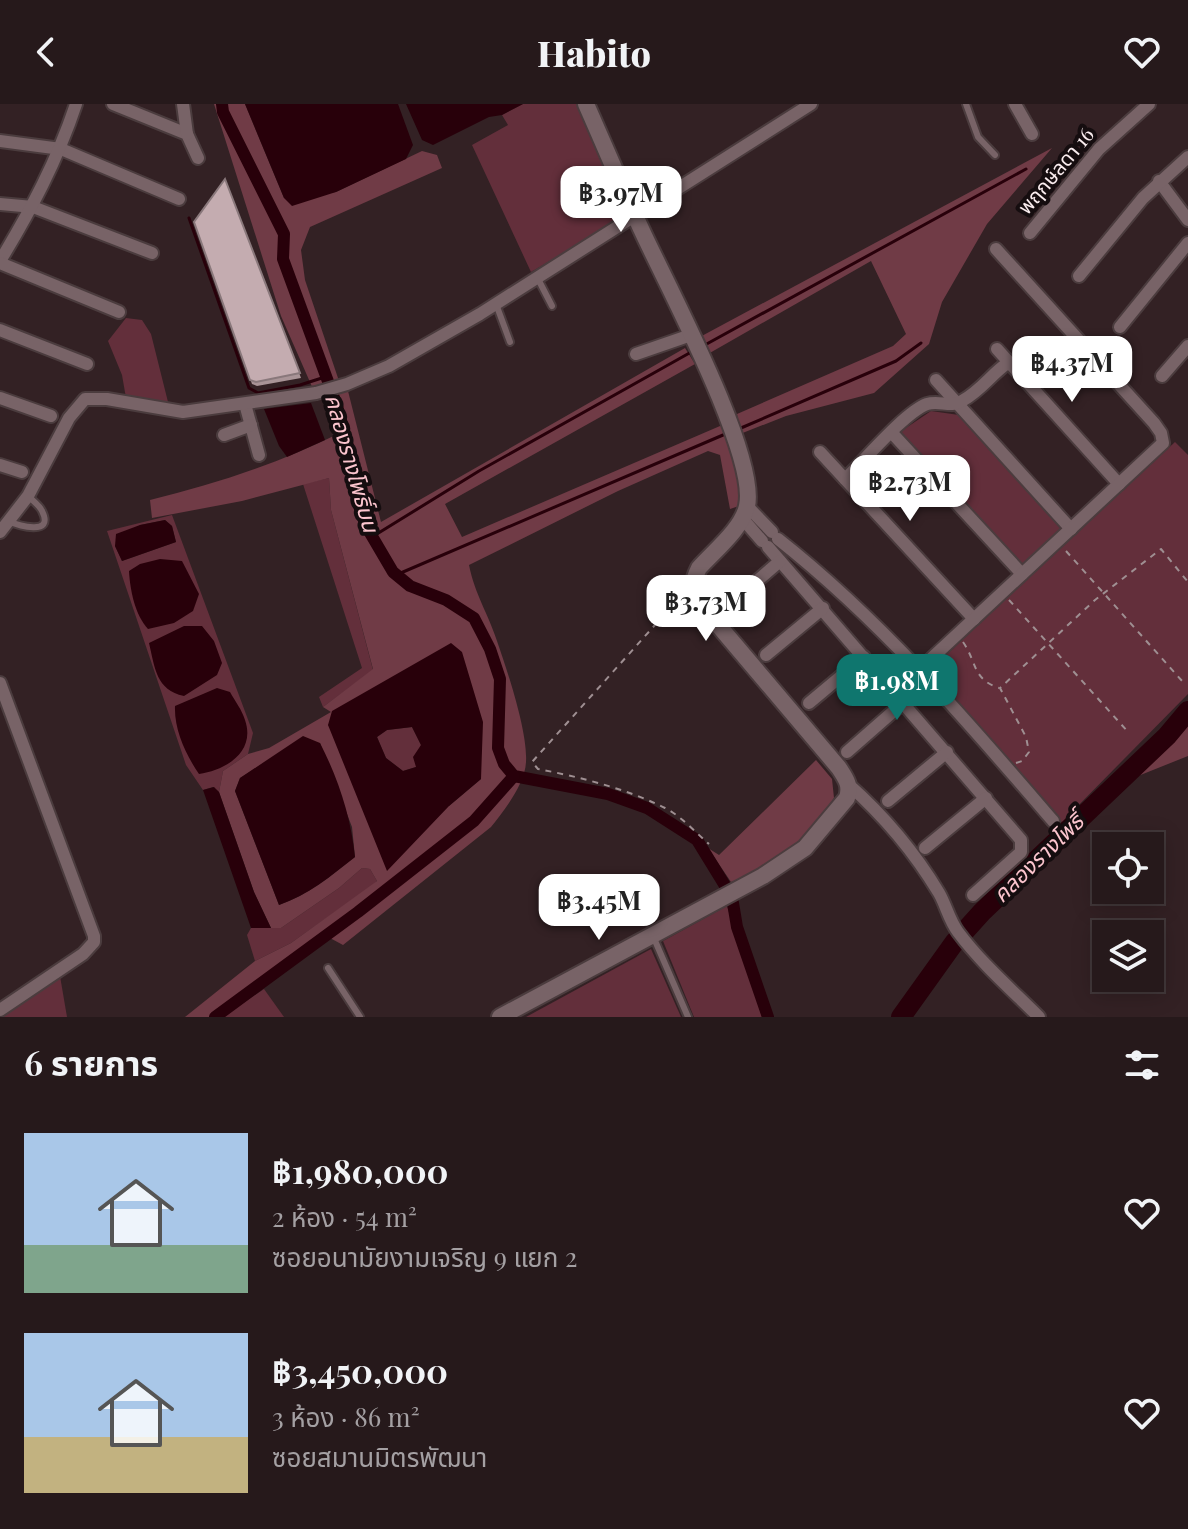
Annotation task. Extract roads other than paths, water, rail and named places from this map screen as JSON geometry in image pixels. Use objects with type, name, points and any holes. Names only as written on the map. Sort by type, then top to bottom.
[{"type":"street","points":[[76,104],[61,149],[33,207],[0,262],[119,312]]},
{"type":"street","points":[[113,104],[187,134]]},
{"type":"street","points":[[183,104],[187,134],[198,158]]},
{"type":"street","points":[[586,104],[696,346],[736,440],[745,475],[745,512],[699,568],[693,591],[707,613],[839,768],[848,784],[866,800],[917,859],[968,946],[1039,1017]]},
{"type":"street","points":[[4,526],[28,496],[69,418],[81,401],[88,397],[183,412],[316,393],[347,384],[389,366],[496,304],[811,104]]},
{"type":"street","points":[[1015,104],[1032,134]]},
{"type":"street","name":"พฤกษ์ลดา 16","points":[[1030,233],[1099,149],[1149,104]]},
{"type":"street","points":[[0,141],[61,149],[179,199]]},
{"type":"street","points":[[1079,276],[1159,181],[1188,157]]},
{"type":"street","points":[[1159,181],[1188,219]]},
{"type":"street","points":[[0,204],[33,207],[152,253]]},
{"type":"street","points":[[1120,327],[1188,243]]},
{"type":"street","points":[[920,669],[1163,443],[1161,433],[996,249]]},
{"type":"street","points":[[0,330],[87,364]]},
{"type":"street","points":[[636,354],[696,346]]},
{"type":"street","points":[[1162,376],[1188,346]]},
{"type":"street","points":[[997,349],[1119,484]]},
{"type":"street","points":[[845,479],[912,413],[929,403],[956,405],[981,390],[998,369],[1009,362]]},
{"type":"street","points":[[936,380],[1071,529]]},
{"type":"street","points":[[0,398],[51,416]]},
{"type":"street","points":[[245,404],[259,455]]},
{"type":"street","points":[[224,435],[251,425]]},
{"type":"street","points":[[892,433],[1022,574]]},
{"type":"street","points":[[820,452],[974,619]]},
{"type":"street","points":[[0,465],[22,472]]},
{"type":"street","points":[[745,512],[1021,840],[1021,852],[973,895]]},
{"type":"street","points":[[735,600],[774,545]]},
{"type":"street","points":[[774,545],[823,574],[920,669],[1053,821]]},
{"type":"street","points":[[766,655],[823,608]]},
{"type":"street","points":[[809,703],[864,657]]},
{"type":"street","points":[[0,683],[94,936],[94,942],[83,954],[0,1010]]},
{"type":"street","points":[[847,752],[904,702]]},
{"type":"street","points":[[888,801],[947,752]]},
{"type":"street","points":[[500,1017],[716,903],[805,848],[847,798],[848,784]]},
{"type":"street","points":[[925,848],[986,798]]},
{"type":"lane","points":[[966,104],[978,137],[995,155]]},
{"type":"lane","points":[[537,277],[552,306]]},
{"type":"lane","points":[[496,304],[510,342]]},
{"type":"lane","points":[[4,526],[35,528],[41,525],[44,519],[42,511],[28,496]]},
{"type":"lane","points":[[653,935],[688,1017]]},
{"type":"lane","points":[[328,968],[360,1017]]},
{"type":"waterway","name":"คลองรางโพธิ์บน","points":[[222,104],[223,112],[284,234],[283,259],[337,406],[355,472],[357,500],[366,526],[393,572],[410,586],[446,600],[474,618],[490,649],[500,679],[498,748],[504,764],[514,776],[608,794],[647,808],[697,840],[732,897],[737,927],[768,1017]]},
{"type":"waterway","points":[[703,346],[1026,169]]},
{"type":"waterway","points":[[189,218],[249,388],[258,393],[325,377]]},
{"type":"waterway","points":[[741,428],[896,361],[921,343]]},
{"type":"waterway","points":[[372,537],[479,471],[693,351]]},
{"type":"waterway","points":[[396,575],[723,435]]},
{"type":"waterway","name":"คลองรางโพธิ์","points":[[901,1017],[954,943],[982,912],[1167,736],[1188,711]]},
{"type":"waterway","points":[[215,1017],[358,912],[474,821],[514,776]]}]
